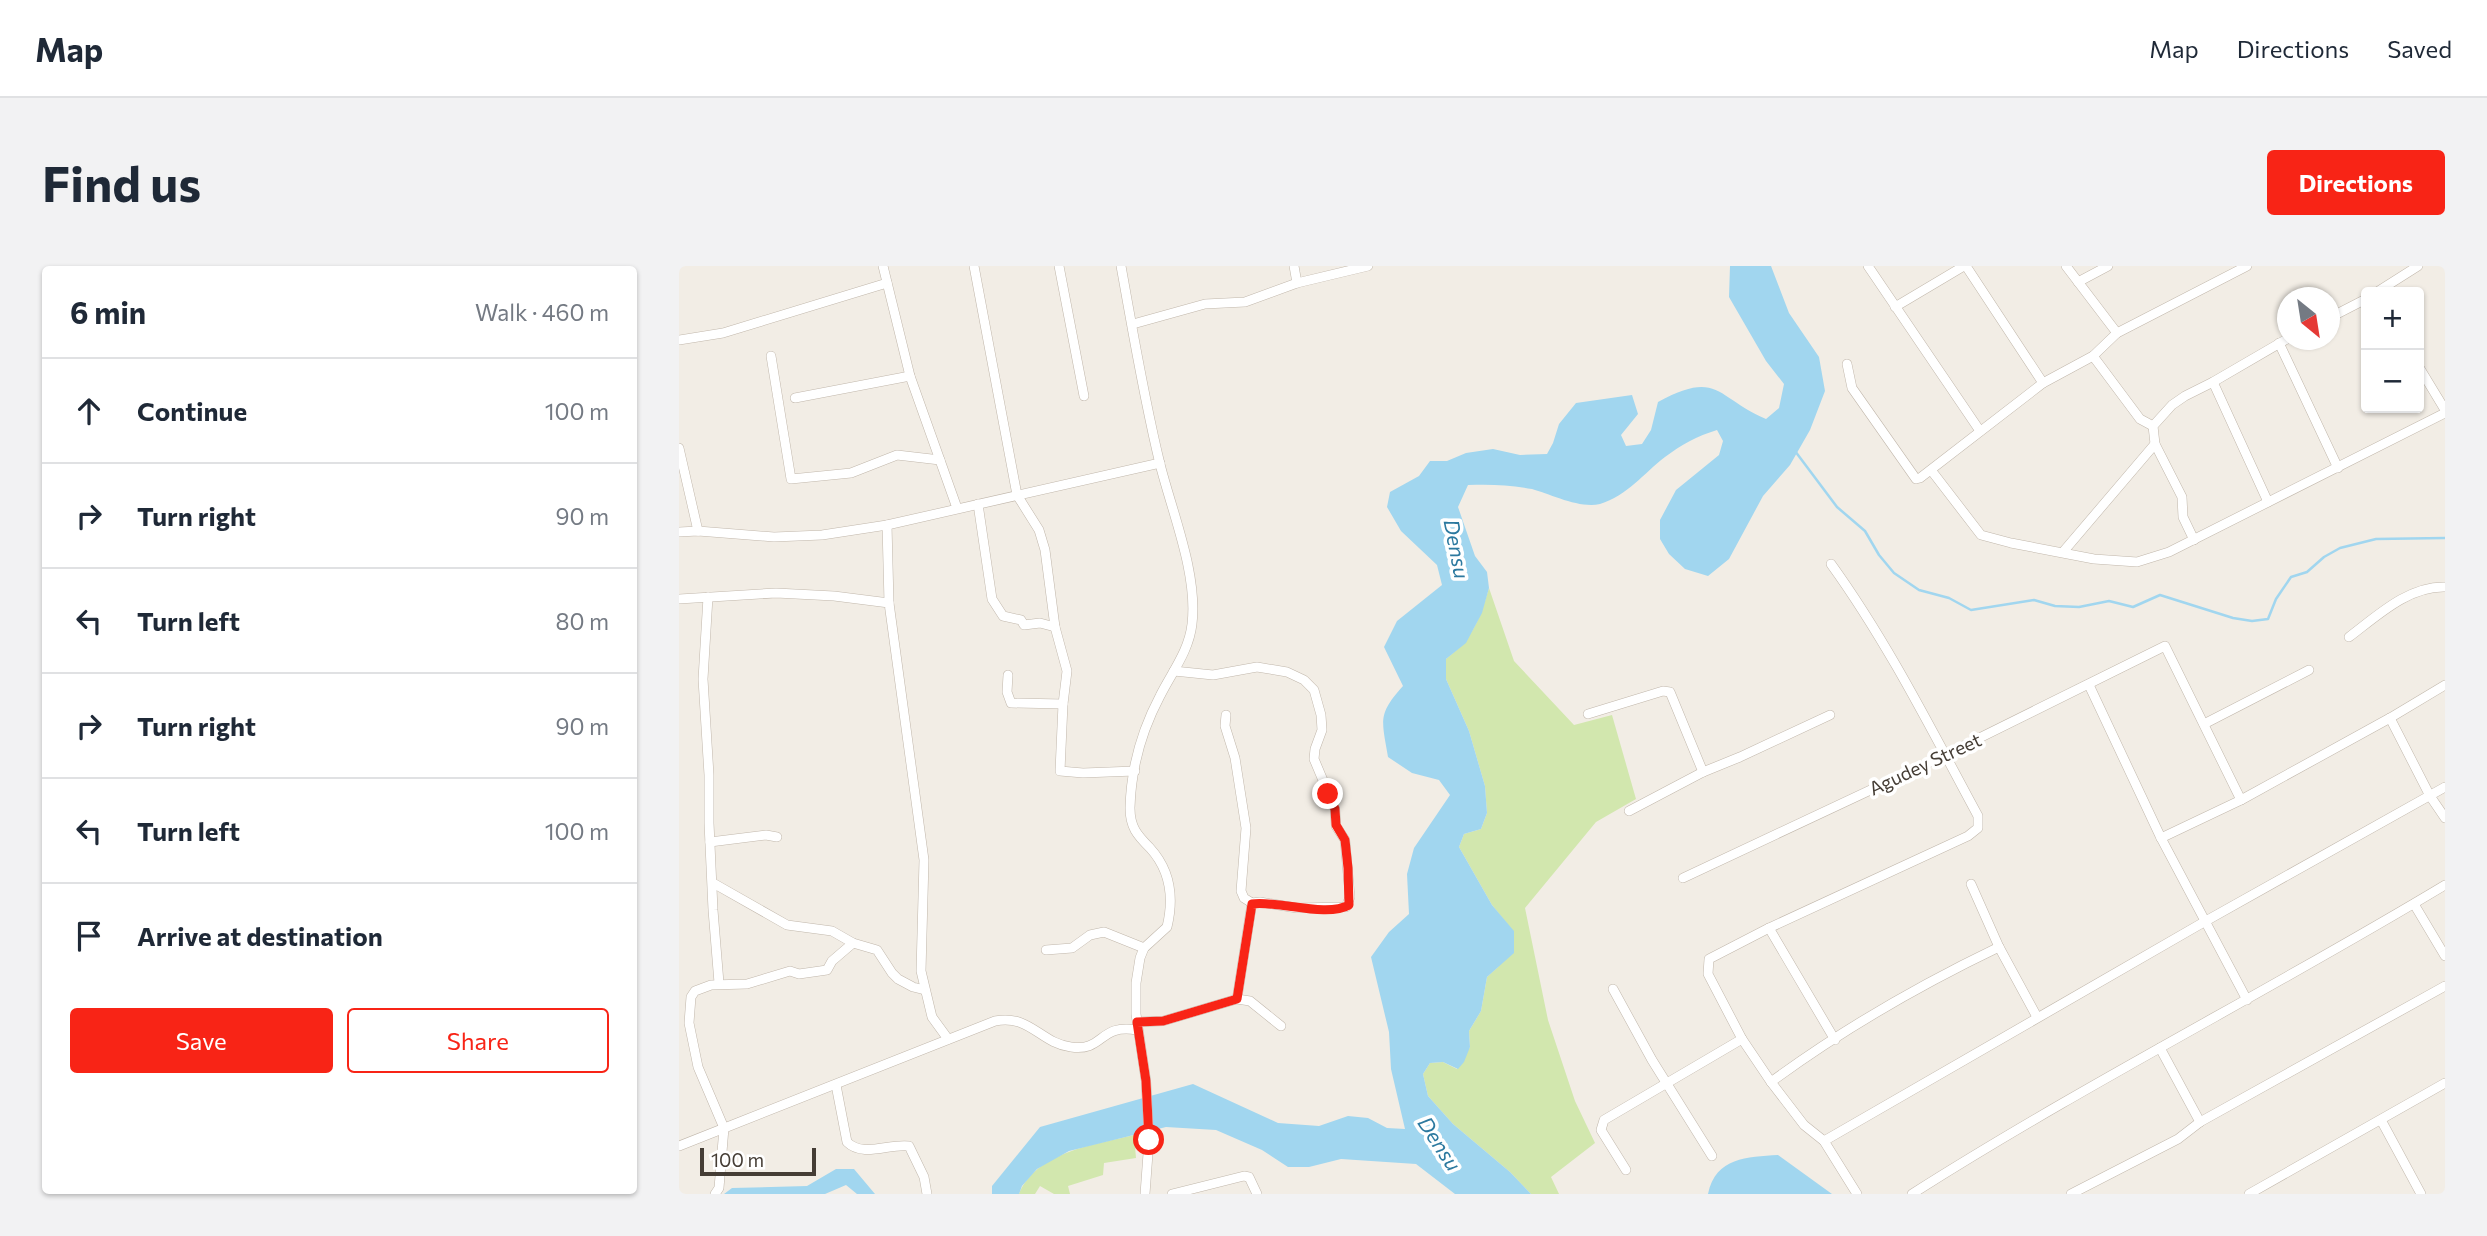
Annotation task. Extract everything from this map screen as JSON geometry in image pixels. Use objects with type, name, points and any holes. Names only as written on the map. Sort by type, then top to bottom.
[{"type":"street","points":[[883,266],[910,376],[957,508]]},
{"type":"street","points":[[974,266],[1017,495],[1039,530],[1045,550],[1055,627],[1067,671],[1060,771],[1135,771]]},
{"type":"street","points":[[1059,266],[1084,396]]},
{"type":"street","points":[[1121,266],[1160,463],[1183,542],[1192,597],[1193,622],[1189,641],[1143,732],[1130,806],[1132,828],[1159,859],[1171,888],[1167,927],[1144,948],[1136,983],[1137,1026],[1146,1088],[1149,1140],[1145,1194]]},
{"type":"street","points":[[1294,266],[1297,283]]},
{"type":"street","points":[[1133,324],[1205,304],[1244,302],[1297,283],[1368,266]]},
{"type":"street","points":[[1868,266],[1980,431]]},
{"type":"street","points":[[1895,307],[1965,266],[2043,383]]},
{"type":"street","points":[[2066,266],[2117,332]]},
{"type":"street","points":[[2078,282],[2108,266]]},
{"type":"street","points":[[1847,364],[1852,388],[1916,479],[2043,383],[2093,356],[2117,332],[2247,266]]},
{"type":"street","points":[[2385,287],[2418,266]]},
{"type":"street","points":[[679,340],[723,333],[887,283]]},
{"type":"street","points":[[2340,312],[2361,302]]},
{"type":"street","points":[[2194,540],[2183,517],[2182,497],[2155,444],[2154,426],[2172,405],[2185,396],[2277,345]]},
{"type":"street","points":[[2287,350],[2338,468]]},
{"type":"street","points":[[771,356],[791,479],[851,473],[897,455],[940,460]]},
{"type":"street","points":[[2093,356],[2140,419],[2154,426]]},
{"type":"street","points":[[795,398],[910,376]]},
{"type":"street","points":[[1931,470],[1981,535],[2094,559],[2137,562],[2169,552],[2194,540],[2445,412],[2424,376]]},
{"type":"street","points":[[2213,382],[2268,502]]},
{"type":"street","points":[[2063,552],[2155,444]]},
{"type":"street","points":[[679,448],[698,531]]},
{"type":"street","points":[[679,532],[774,537],[822,535],[887,525],[1160,463]]},
{"type":"street","points":[[978,504],[992,599],[1003,615],[1021,620],[1024,625],[1055,627]]},
{"type":"street","points":[[887,525],[889,603],[925,860],[921,957],[932,1017],[948,1039]]},
{"type":"street","points":[[1832,564],[1883,642],[1978,816],[1978,828],[1968,836],[1769,928],[1709,959],[1708,974],[1742,1039],[1771,1082],[1804,1125],[1824,1141],[1857,1194]]},
{"type":"street","points":[[2349,637],[2396,602],[2430,587],[2445,587]]},
{"type":"street","points":[[679,599],[788,594],[889,603]]},
{"type":"street","points":[[708,597],[703,679],[713,910],[719,983]]},
{"type":"street","name":"Agudey Street","points":[[1683,878],[1945,755],[2165,646],[2204,724]]},
{"type":"street","points":[[1174,671],[1213,675],[1257,667],[1287,672],[1304,680],[1314,690],[1318,699],[1322,730],[1314,759],[1335,809],[1336,825],[1345,840],[1349,905],[1339,908],[1297,908],[1261,902],[1252,904],[1244,898],[1241,891],[1245,828],[1235,758],[1225,726],[1226,715]]},
{"type":"street","points":[[2241,800],[2204,724],[2309,670]]},
{"type":"street","points":[[1008,675],[1007,692],[1011,703],[1063,704]]},
{"type":"street","points":[[2089,685],[2161,838],[2247,1000]]},
{"type":"street","points":[[2161,838],[2241,800],[2445,685]]},
{"type":"street","points":[[1588,714],[1663,691],[1670,692],[1703,772]]},
{"type":"street","points":[[1629,810],[1703,772],[1831,715]]},
{"type":"street","points":[[2389,718],[2430,796],[2445,818]]},
{"type":"street","points":[[1824,1141],[2037,1017],[2445,787]]},
{"type":"street","points":[[710,842],[766,835],[777,837]]},
{"type":"street","points":[[713,883],[787,925],[832,931],[853,943],[877,950],[898,979],[925,990]]},
{"type":"street","points":[[1971,884],[1999,947],[2037,1017]]},
{"type":"street","points":[[1912,1194],[2000,1138],[2247,1000],[2445,885]]},
{"type":"street","points":[[1237,999],[1252,904]]},
{"type":"street","points":[[2414,904],[2445,956]]},
{"type":"street","points":[[1769,928],[1835,1040]]},
{"type":"street","points":[[1046,950],[1072,948],[1090,935],[1104,932],[1144,948]]},
{"type":"street","points":[[715,1194],[719,1188],[724,1128],[698,1067],[689,1023],[691,998],[695,991],[719,983],[747,984],[790,971],[799,974],[827,970],[832,961],[853,943]]},
{"type":"street","points":[[1771,1082],[1801,1059],[1952,969],[1999,947]]},
{"type":"street","points":[[2071,1194],[2178,1139],[2200,1122],[2445,986]]},
{"type":"street","points":[[1613,989],[1652,1060],[1712,1156]]},
{"type":"street","points":[[679,999],[691,998]]},
{"type":"street","points":[[679,1146],[1005,1019],[1024,1022],[1058,1045],[1079,1048],[1089,1047],[1111,1030],[1163,1021],[1237,999],[1250,1001],[1281,1026]]},
{"type":"street","points":[[1626,1170],[1601,1130],[1604,1120],[1742,1039]]},
{"type":"street","points":[[2160,1048],[2200,1122]]},
{"type":"street","points":[[2249,1194],[2445,1083]]},
{"type":"street","points":[[836,1085],[847,1142],[852,1147],[863,1150],[909,1146],[924,1177],[927,1194]]},
{"type":"street","points":[[2381,1120],[2421,1194]]},
{"type":"street","points":[[1172,1194],[1244,1176],[1249,1177],[1257,1194]]},
{"type":"green space","points":[[1489,588],[1514,661],[1574,725],[1612,715],[1636,799],[1596,822],[1525,908],[1548,1020],[1575,1101],[1595,1143],[1551,1177],[1559,1194],[1531,1194],[1510,1172],[1453,1124],[1428,1096],[1423,1074],[1430,1063],[1443,1062],[1457,1069],[1470,1047],[1469,1031],[1481,1011],[1487,977],[1498,967],[1513,931],[1492,905],[1459,847],[1464,834],[1481,829],[1487,813],[1485,786],[1469,731],[1446,679],[1446,659],[1463,644],[1474,628]]},
{"type":"green space","points":[[1134,1135],[1136,1158],[1104,1163],[1103,1175],[1068,1186],[1070,1194],[1054,1194],[1040,1186],[1035,1194],[1019,1194],[1027,1180],[1053,1159],[1068,1152]]},
{"type":"water","name":"Densu","points":[[1730,266],[1771,266],[1789,313],[1819,357],[1825,391],[1810,430],[1790,465],[1763,496],[1729,559],[1708,576],[1685,569],[1669,554],[1660,539],[1660,520],[1676,490],[1719,455],[1723,441],[1717,430],[1677,449],[1619,496],[1600,504],[1574,503],[1532,489],[1468,485],[1458,507],[1475,556],[1487,572],[1489,588],[1482,613],[1466,643],[1446,659],[1446,679],[1469,731],[1485,786],[1487,813],[1481,829],[1464,834],[1459,847],[1492,905],[1514,931],[1514,953],[1487,977],[1481,1011],[1469,1031],[1470,1047],[1464,1062],[1458,1069],[1443,1062],[1430,1063],[1423,1074],[1428,1096],[1453,1124],[1510,1172],[1531,1194],[1455,1194],[1416,1164],[1341,1159],[1309,1167],[1288,1167],[1262,1150],[1216,1130],[1166,1127],[1069,1151],[1037,1169],[1022,1186],[1019,1194],[992,1194],[992,1186],[1040,1127],[1193,1084],[1278,1123],[1319,1126],[1348,1116],[1368,1118],[1387,1128],[1405,1129],[1391,1069],[1389,1032],[1371,957],[1389,932],[1409,914],[1407,874],[1414,848],[1450,795],[1439,780],[1412,773],[1388,757],[1383,718],[1389,704],[1403,686],[1384,647],[1397,621],[1442,585],[1437,565],[1401,531],[1387,507],[1390,492],[1419,476],[1430,461],[1447,461],[1466,453],[1493,449],[1520,455],[1547,454],[1559,424],[1576,403],[1632,395],[1638,414],[1621,435],[1626,446],[1642,444],[1651,430],[1658,402],[1694,388],[1716,390],[1766,419],[1779,408],[1784,384],[1766,361],[1729,297]]},
{"type":"water","points":[[1778,1155],[1832,1194],[1708,1194],[1712,1182],[1725,1166],[1744,1158]]},
{"type":"water","points":[[836,1169],[854,1169],[875,1194],[857,1194],[846,1185],[825,1194],[724,1194],[732,1188],[807,1186]]},
{"type":"waterway","points":[[1795,451],[1837,507],[1865,531],[1879,555],[1894,573],[1919,590],[1949,598],[1971,610],[2034,600],[2055,606],[2079,607],[2109,601],[2133,607],[2160,595],[2233,618],[2252,621],[2268,619],[2276,599],[2291,577],[2307,572],[2324,557],[2340,548],[2376,539],[2445,538]]},
{"type":"route","points":[[1149,1140],[1146,1081],[1137,1022],[1163,1021],[1237,999],[1252,904],[1261,902],[1297,908],[1339,908],[1349,905],[1345,840],[1336,825],[1335,809],[1328,794]]}]
